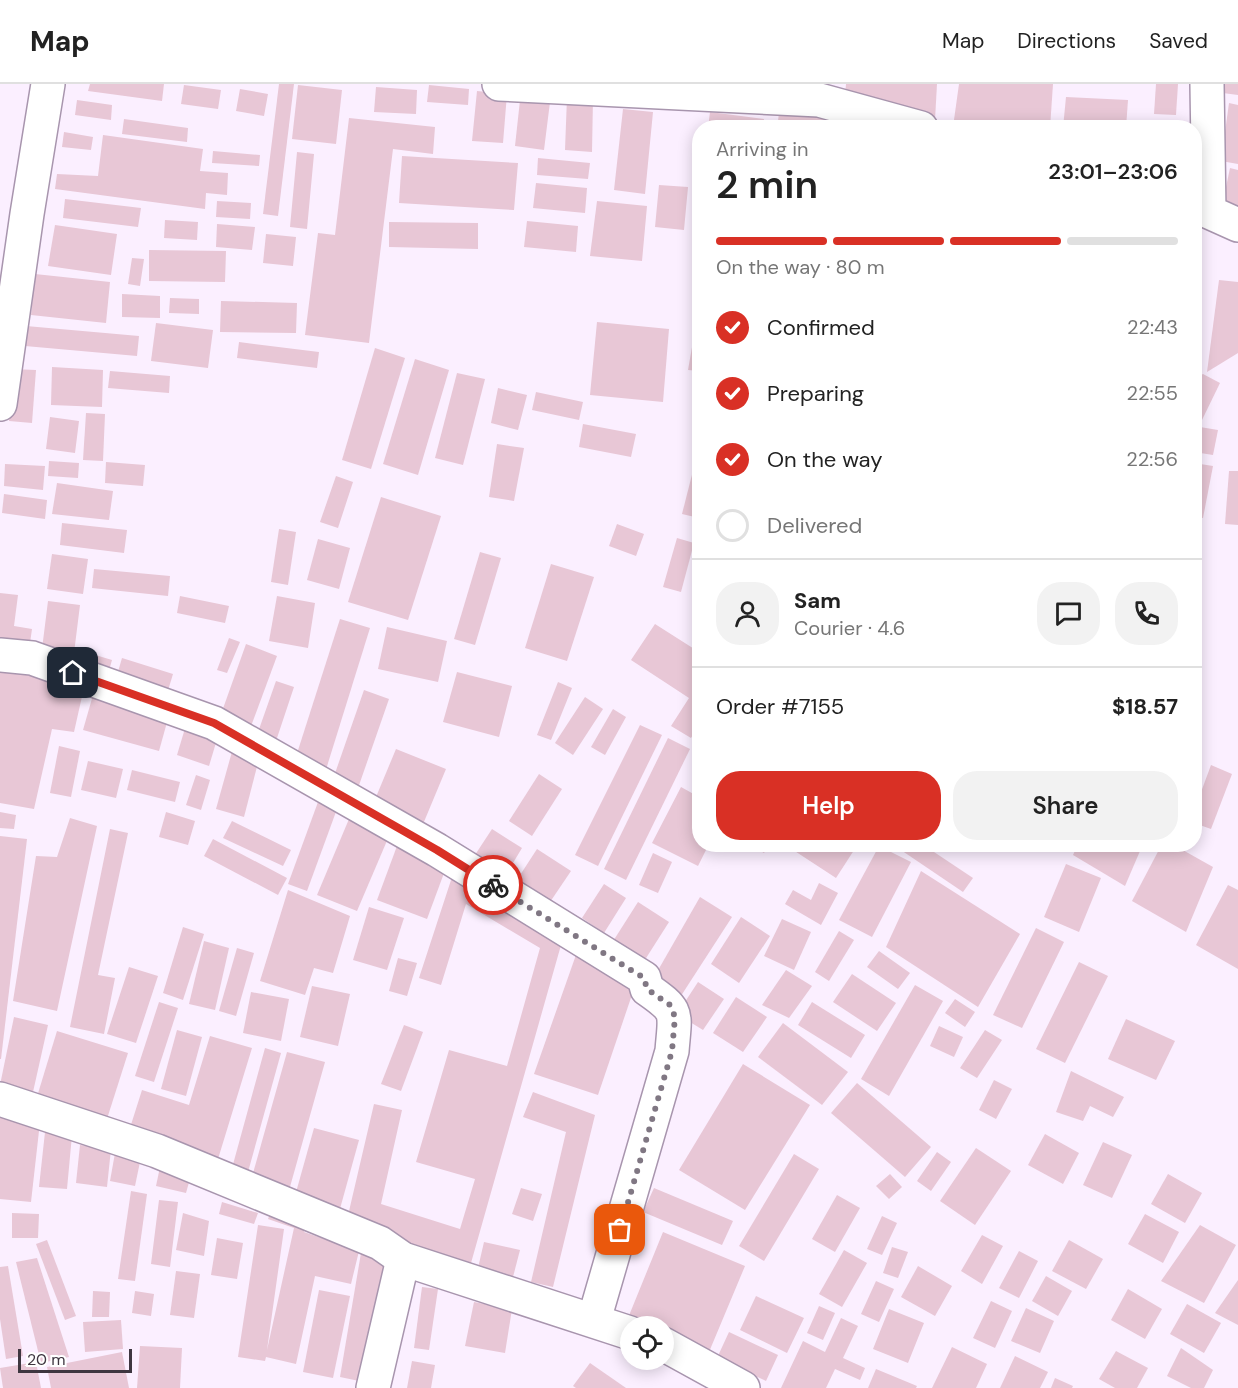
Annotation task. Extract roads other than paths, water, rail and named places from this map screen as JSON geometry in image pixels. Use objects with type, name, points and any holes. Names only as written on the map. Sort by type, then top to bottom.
[{"type":"street","points":[[0,404],[2,371],[48,84]]},
{"type":"street","points":[[499,84],[819,100],[892,120]]},
{"type":"street","points":[[1202,188],[1207,84]]},
{"type":"street","points":[[1202,209],[1238,225]]},
{"type":"street","points":[[0,655],[32,658],[214,723],[437,850],[644,978],[647,989],[670,1005],[675,1017],[672,1051],[594,1320]]},
{"type":"street","points":[[0,1100],[157,1150],[380,1243],[403,1258],[620,1329]]},
{"type":"street","points":[[373,1388],[403,1258]]},
{"type":"street","points":[[674,1350],[743,1388]]}]
